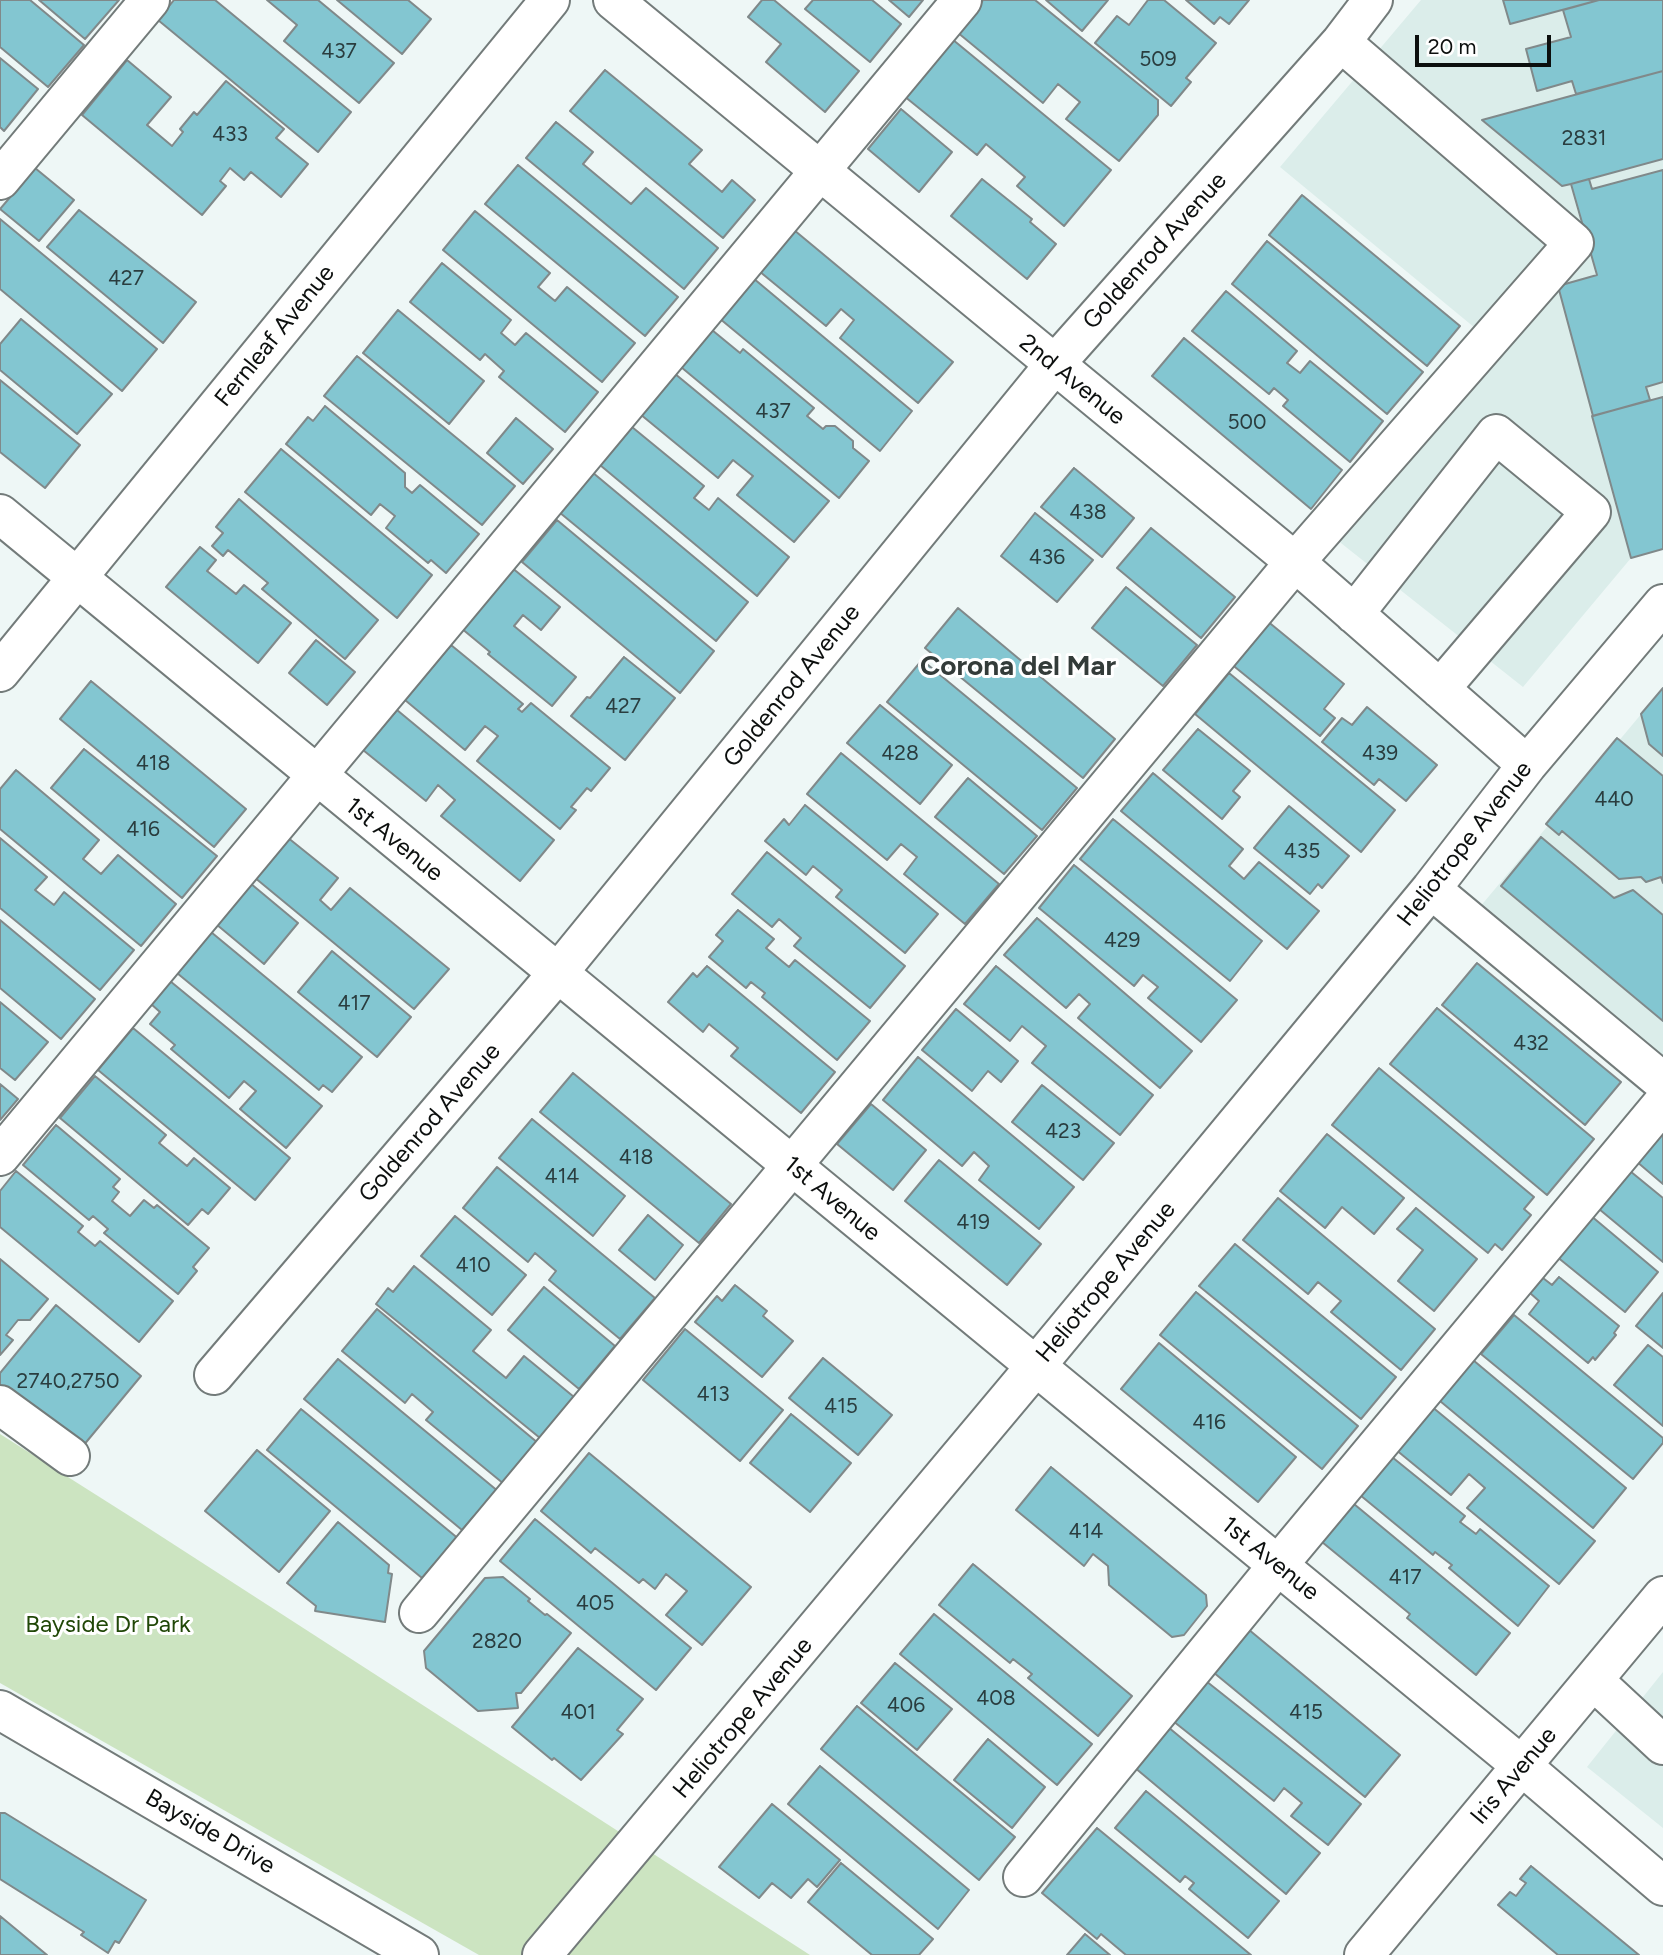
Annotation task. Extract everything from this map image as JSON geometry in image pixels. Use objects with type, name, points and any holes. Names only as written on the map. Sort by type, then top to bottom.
[{"type":"street","points":[[0,180],[150,0]]},
{"type":"street","name":"Fernleaf Avenue","points":[[0,672],[550,0]]},
{"type":"street","name":"2nd Avenue","points":[[613,0],[1295,562],[1527,765]]},
{"type":"street","points":[[0,1156],[962,0]]},
{"type":"street","name":"Goldenrod Avenue","points":[[214,1376],[557,974],[1054,365],[1341,42],[1373,0]]},
{"type":"street","points":[[419,1613],[1295,562],[1574,243],[1341,42]]},
{"type":"street","points":[[1354,614],[1496,434],[1591,512],[1440,689]]},
{"type":"street","name":"1st Avenue","points":[[0,514],[1522,1766],[1663,1886]]},
{"type":"street","name":"Heliotrope Avenue","points":[[541,1955],[630,1853],[1035,1367],[1431,889],[1527,765],[1663,604]]},
{"type":"street","points":[[1431,889],[1663,1082]]},
{"type":"street","points":[[1023,1877],[1278,1565],[1663,1103]]},
{"type":"street","points":[[0,1405],[70,1456]]},
{"type":"street","name":"Iris Avenue","points":[[1364,1955],[1663,1596]]},
{"type":"street","points":[[1594,1680],[1663,1745]]},
{"type":"street","name":"Bayside Drive","points":[[0,1710],[419,1955]]},
{"type":"shaded area","points":[[1421,0],[1663,0],[1663,549],[1631,558],[1523,687],[1332,536],[1492,342],[1280,167]]},
{"type":"shaded area","points":[[1663,688],[1663,1105],[1459,932]]},
{"type":"shaded area","points":[[1663,1672],[1663,1828],[1587,1767]]},
{"type":"green space","name":"Bayside Dr Park","points":[[0,1434],[810,1955],[479,1955],[0,1683]]},
{"type":"building","points":[[0,0],[30,0],[84,45],[48,87],[0,47]]},
{"type":"building","points":[[39,0],[119,0],[85,39]]},
{"type":"building","points":[[174,0],[215,0],[351,112],[318,152],[158,20]]},
{"type":"building","points":[[267,0],[318,0],[394,63],[359,103],[284,41],[297,25]]},
{"type":"building","points":[[337,0],[408,0],[431,19],[402,54]]},
{"type":"building","points":[[762,0],[774,0],[859,71],[825,112],[766,62],[781,44],[748,17]]},
{"type":"building","points":[[813,0],[872,0],[901,24],[870,62],[805,9]]},
{"type":"building","points":[[889,0],[923,0],[909,17]]},
{"type":"building","points":[[983,0],[1035,0],[1158,100],[1158,115],[1119,161],[1066,119],[1080,102],[1058,84],[1043,103],[957,32]]},
{"type":"building","points":[[1046,0],[1108,0],[1082,31]]},
{"type":"building","points":[[1148,0],[1164,0],[1216,43],[1186,78],[1191,82],[1171,106],[1095,43],[1117,16],[1129,25]]},
{"type":"building","points":[[1186,0],[1249,0],[1229,24],[1220,17],[1214,24]]},
{"type":"building","points":[[1503,0],[1599,0],[1510,24]]},
{"type":"building","points":[[1599,0],[1663,0],[1663,71],[1576,94],[1572,81],[1537,91],[1526,49],[1571,37],[1563,10]]},
{"type":"building","points":[[952,39],[1111,170],[1064,226],[1017,186],[1025,177],[986,144],[977,155],[904,96]]},
{"type":"building","points":[[0,58],[38,89],[4,131],[0,127]]},
{"type":"building","points":[[127,60],[171,97],[147,125],[172,146],[183,132],[180,129],[194,112],[197,115],[226,81],[284,129],[276,138],[308,164],[281,197],[251,172],[244,180],[230,168],[220,181],[226,186],[202,215],[82,115]]},
{"type":"building","points":[[605,70],[702,150],[689,164],[722,192],[732,180],[755,200],[723,238],[570,111]]},
{"type":"building","points":[[1663,71],[1663,159],[1571,184],[1562,186],[1482,120]]},
{"type":"building","points":[[901,109],[952,152],[919,192],[868,149]]},
{"type":"building","points":[[556,122],[593,152],[583,164],[631,204],[646,188],[718,248],[684,289],[526,158]]},
{"type":"building","points":[[518,165],[678,297],[645,336],[485,204]]},
{"type":"building","points":[[35,168],[74,200],[39,241],[0,209]]},
{"type":"building","points":[[1663,170],[1663,382],[1646,387],[1650,400],[1593,416],[1558,286],[1597,275],[1571,184],[1589,179],[1592,189]]},
{"type":"building","points":[[982,179],[1032,219],[1030,222],[1056,244],[1027,279],[951,216]]},
{"type":"building","points":[[1302,195],[1460,326],[1427,366],[1269,235]]},
{"type":"building","points":[[79,210],[196,302],[163,343],[47,247]]},
{"type":"building","points":[[475,211],[550,273],[538,287],[555,301],[567,287],[635,343],[602,382],[443,250]]},
{"type":"building","points":[[0,219],[157,349],[122,391],[0,289]]},
{"type":"building","points":[[794,230],[953,362],[918,403],[840,338],[854,320],[841,309],[826,326],[759,271]]},
{"type":"building","points":[[1267,241],[1423,372],[1387,414],[1232,284]]},
{"type":"building","points":[[442,263],[511,320],[501,333],[515,345],[526,333],[598,392],[565,432],[499,377],[504,371],[485,354],[480,360],[410,302]]},
{"type":"building","points":[[753,278],[912,411],[880,451],[719,318]]},
{"type":"building","points":[[1226,291],[1297,351],[1287,363],[1300,373],[1310,361],[1383,421],[1350,462],[1283,406],[1288,400],[1274,388],[1269,394],[1192,331]]},
{"type":"building","points":[[398,310],[484,381],[449,424],[363,353]]},
{"type":"building","points":[[21,319],[112,394],[77,434],[0,370],[0,344]]},
{"type":"building","points":[[712,330],[740,353],[743,349],[814,408],[807,416],[823,429],[826,426],[835,426],[853,441],[853,448],[869,461],[839,498],[681,367]]},
{"type":"building","points":[[1184,338],[1342,470],[1311,509],[1152,376]]},
{"type":"building","points":[[357,356],[515,486],[482,525],[324,396]]},
{"type":"building","points":[[674,373],[829,501],[794,542],[737,495],[753,476],[733,460],[718,478],[640,414]]},
{"type":"building","points":[[0,380],[80,445],[45,488],[0,452]]},
{"type":"building","points":[[1663,397],[1663,549],[1631,558],[1592,416]]},
{"type":"building","points":[[325,406],[405,473],[405,487],[412,493],[420,485],[479,534],[446,573],[431,560],[428,563],[386,528],[395,516],[380,504],[371,515],[286,444],[308,417],[313,421]]},
{"type":"building","points":[[516,418],[553,449],[523,484],[487,453]]},
{"type":"building","points":[[632,427],[704,486],[694,498],[709,510],[718,498],[789,557],[757,596],[600,465]]},
{"type":"building","points":[[281,449],[432,575],[397,618],[245,492]]},
{"type":"building","points":[[1074,468],[1134,518],[1102,557],[1041,507]]},
{"type":"building","points":[[592,472],[748,602],[716,641],[559,512]]},
{"type":"building","points":[[239,499],[378,620],[345,659],[262,589],[268,583],[228,550],[223,556],[212,546],[223,533],[216,527]]},
{"type":"building","points":[[1035,513],[1093,560],[1057,602],[1001,556]]},
{"type":"building","points":[[557,520],[714,651],[680,693],[522,562]]},
{"type":"building","points":[[1151,528],[1235,597],[1201,638],[1117,568]]},
{"type":"building","points":[[200,547],[216,560],[207,571],[236,594],[244,585],[291,623],[258,663],[166,587]]},
{"type":"building","points":[[511,567],[560,607],[541,630],[523,615],[514,626],[576,677],[552,706],[488,654],[490,652],[461,628]]},
{"type":"building","points":[[1126,587],[1197,645],[1163,686],[1092,628]]},
{"type":"building","points":[[958,608],[1115,739],[1083,778],[925,648]]},
{"type":"building","points":[[1266,620],[1344,684],[1324,709],[1335,718],[1320,736],[1230,663]]},
{"type":"building","points":[[316,640],[355,672],[327,705],[289,673]]},
{"type":"building","points":[[451,645],[523,704],[518,709],[522,712],[531,703],[610,768],[591,791],[587,788],[571,807],[576,810],[560,829],[477,761],[498,736],[485,726],[465,750],[405,700]]},
{"type":"building","points":[[624,657],[675,698],[625,760],[571,716],[587,697],[590,698]]},
{"type":"building","points":[[922,660],[1077,788],[1042,830],[887,702]]},
{"type":"building","points":[[1229,673],[1395,810],[1361,852],[1195,714]]},
{"type":"building","points":[[91,681],[246,809],[214,847],[60,719]]},
{"type":"building","points":[[1663,688],[1663,756],[1649,744],[1641,714]]},
{"type":"building","points":[[880,705],[952,765],[920,804],[847,743]]},
{"type":"building","points":[[1367,707],[1437,765],[1406,801],[1379,779],[1374,785],[1322,742],[1342,718],[1352,725]]},
{"type":"building","points":[[397,710],[554,840],[520,881],[441,816],[455,800],[438,785],[426,801],[363,750]]},
{"type":"building","points":[[1198,729],[1250,771],[1233,791],[1240,797],[1222,819],[1163,770]]},
{"type":"building","points":[[1617,738],[1663,776],[1663,883],[1661,877],[1646,882],[1641,877],[1619,879],[1562,831],[1559,835],[1546,824]]},
{"type":"building","points":[[84,749],[217,856],[182,898],[51,788]]},
{"type":"building","points":[[841,753],[999,884],[965,924],[904,874],[917,857],[901,844],[887,860],[807,794]]},
{"type":"building","points":[[16,770],[99,840],[83,859],[101,874],[118,855],[176,904],[141,946],[0,829],[0,789]]},
{"type":"building","points":[[1153,773],[1243,849],[1229,866],[1244,879],[1259,862],[1319,911],[1287,949],[1121,811]]},
{"type":"building","points":[[968,778],[1037,836],[1004,874],[935,817]]},
{"type":"building","points":[[805,805],[938,914],[905,953],[836,897],[842,890],[813,866],[806,875],[765,841],[784,819],[789,825]]},
{"type":"building","points":[[1289,806],[1349,856],[1322,888],[1318,884],[1310,894],[1254,848]]},
{"type":"building","points":[[1113,819],[1262,941],[1230,981],[1080,859]]},
{"type":"building","points":[[287,837],[338,878],[320,900],[331,910],[350,888],[449,969],[414,1009],[254,877]]},
{"type":"building","points":[[1541,837],[1614,898],[1633,890],[1663,915],[1663,1021],[1501,886]]},
{"type":"building","points":[[0,838],[47,877],[35,890],[54,905],[64,892],[134,950],[100,990],[0,908]]},
{"type":"building","points":[[767,852],[905,966],[870,1008],[794,946],[801,938],[779,919],[772,927],[732,894]]},
{"type":"building","points":[[1074,865],[1237,1000],[1201,1042],[1148,998],[1158,987],[1143,975],[1134,986],[1039,908]]},
{"type":"building","points":[[250,883],[298,923],[264,964],[216,924]]},
{"type":"building","points":[[738,910],[774,939],[766,948],[789,967],[795,960],[870,1021],[837,1060],[762,997],[765,993],[751,982],[746,988],[709,957],[723,941],[716,935]]},
{"type":"building","points":[[1037,918],[1192,1051],[1160,1088],[1078,1018],[1090,1004],[1079,994],[1066,1008],[1004,955]]},
{"type":"building","points":[[0,920],[95,999],[61,1039],[0,988]]},
{"type":"building","points":[[211,932],[362,1057],[332,1092],[323,1085],[319,1090],[177,973]]},
{"type":"building","points":[[332,951],[411,1017],[377,1057],[298,992]]},
{"type":"building","points":[[1477,963],[1621,1082],[1585,1125],[1442,1005]]},
{"type":"building","points":[[707,966],[835,1072],[801,1113],[731,1056],[738,1048],[709,1024],[703,1032],[668,1002],[693,973],[697,977]]},
{"type":"building","points":[[996,966],[1153,1095],[1120,1135],[1032,1063],[1046,1046],[1022,1026],[1010,1041],[964,1004]]},
{"type":"building","points":[[170,981],[322,1106],[286,1148],[240,1109],[256,1091],[244,1081],[229,1098],[171,1049],[175,1045],[150,1024],[160,1012],[151,1004]]},
{"type":"building","points":[[0,1002],[48,1042],[15,1080],[0,1068]]},
{"type":"building","points":[[1437,1008],[1594,1139],[1547,1195],[1390,1064]]},
{"type":"building","points":[[956,1009],[1018,1061],[1001,1082],[988,1071],[972,1091],[922,1050]]},
{"type":"building","points":[[133,1028],[290,1158],[255,1200],[98,1070]]},
{"type":"building","points":[[918,1057],[1074,1187],[1039,1229],[979,1180],[989,1166],[974,1152],[962,1166],[883,1100]]},
{"type":"building","points":[[1379,1068],[1534,1197],[1524,1209],[1531,1215],[1502,1250],[1495,1244],[1488,1253],[1332,1125]]},
{"type":"building","points":[[573,1073],[731,1204],[699,1243],[540,1112]]},
{"type":"building","points":[[95,1076],[166,1135],[159,1143],[187,1166],[194,1158],[230,1188],[208,1214],[202,1209],[188,1225],[60,1118]]},
{"type":"building","points":[[0,1084],[18,1099],[0,1120]]},
{"type":"building","points":[[1042,1085],[1114,1143],[1083,1180],[1012,1122]]},
{"type":"building","points":[[871,1104],[926,1150],[893,1190],[837,1144]]},
{"type":"building","points":[[532,1119],[625,1196],[593,1236],[499,1158]]},
{"type":"building","points":[[56,1125],[120,1179],[113,1187],[119,1192],[112,1201],[130,1216],[144,1200],[154,1208],[157,1205],[209,1248],[193,1267],[197,1271],[178,1294],[104,1233],[108,1229],[93,1216],[89,1220],[23,1165]]},
{"type":"building","points":[[1663,1130],[1663,1184],[1636,1161]]},
{"type":"building","points":[[1327,1134],[1404,1198],[1374,1234],[1342,1207],[1325,1228],[1280,1191]]},
{"type":"building","points":[[939,1160],[1041,1244],[1007,1285],[905,1201]]},
{"type":"building","points":[[497,1167],[655,1298],[620,1339],[549,1280],[556,1271],[535,1253],[528,1262],[463,1208]]},
{"type":"building","points":[[16,1171],[83,1226],[78,1232],[95,1246],[100,1241],[173,1301],[139,1342],[0,1227],[0,1191]]},
{"type":"building","points":[[1630,1171],[1663,1198],[1663,1262],[1599,1209]]},
{"type":"building","points":[[1278,1198],[1435,1329],[1401,1370],[1331,1312],[1341,1301],[1318,1282],[1308,1294],[1243,1240]]},
{"type":"building","points":[[1416,1208],[1477,1259],[1434,1311],[1398,1281],[1423,1250],[1397,1229]]},
{"type":"building","points":[[648,1215],[683,1245],[655,1280],[619,1250]]},
{"type":"building","points":[[1590,1215],[1658,1272],[1625,1312],[1556,1256]]},
{"type":"building","points":[[455,1216],[526,1275],[492,1315],[421,1256]]},
{"type":"building","points":[[1235,1244],[1396,1377],[1361,1419],[1199,1286]]},
{"type":"building","points":[[0,1259],[48,1299],[30,1320],[18,1320],[6,1335],[13,1340],[0,1355]]},
{"type":"building","points":[[414,1266],[491,1330],[473,1351],[506,1378],[524,1356],[574,1397],[540,1438],[376,1304],[388,1288],[393,1292]]},
{"type":"building","points":[[1559,1277],[1619,1326],[1614,1333],[1616,1335],[1595,1360],[1593,1357],[1588,1363],[1529,1314],[1539,1301],[1530,1293],[1543,1278],[1552,1285]]},
{"type":"building","points":[[735,1285],[767,1311],[763,1316],[793,1341],[762,1377],[695,1322],[717,1296],[722,1301]]},
{"type":"building","points":[[544,1287],[615,1346],[579,1389],[508,1330]]},
{"type":"building","points":[[1196,1292],[1358,1426],[1322,1469],[1160,1335]]},
{"type":"building","points":[[1663,1293],[1663,1348],[1636,1326]]},
{"type":"building","points":[[56,1305],[141,1376],[78,1452],[0,1387],[0,1373]]},
{"type":"building","points":[[377,1309],[538,1443],[504,1484],[426,1420],[433,1412],[412,1394],[405,1403],[342,1351]]},
{"type":"building","points":[[1514,1315],[1663,1438],[1663,1443],[1633,1479],[1481,1354]]},
{"type":"building","points":[[685,1329],[783,1410],[740,1461],[643,1380]]},
{"type":"building","points":[[1159,1343],[1296,1457],[1258,1502],[1121,1389]]},
{"type":"building","points":[[1648,1345],[1663,1357],[1663,1426],[1614,1385]]},
{"type":"building","points":[[823,1358],[892,1415],[858,1455],[789,1398]]},
{"type":"building","points":[[338,1359],[499,1492],[477,1519],[474,1516],[462,1530],[304,1399]]},
{"type":"building","points":[[1473,1360],[1626,1488],[1593,1528],[1440,1401]]},
{"type":"building","points":[[1431,1406],[1595,1541],[1559,1584],[1467,1508],[1485,1488],[1469,1474],[1451,1495],[1395,1449]]},
{"type":"building","points":[[301,1409],[460,1540],[438,1567],[434,1564],[422,1578],[267,1450]]},
{"type":"building","points":[[791,1414],[851,1463],[810,1512],[750,1463]]},
{"type":"building","points":[[257,1450],[330,1511],[279,1572],[205,1511]]},
{"type":"building","points":[[589,1453],[751,1587],[702,1645],[666,1615],[687,1591],[666,1574],[655,1589],[643,1579],[639,1583],[595,1548],[591,1553],[541,1511]]},
{"type":"building","points":[[1392,1457],[1465,1516],[1460,1522],[1476,1534],[1480,1529],[1549,1586],[1518,1626],[1449,1568],[1452,1565],[1435,1552],[1433,1555],[1360,1495]]},
{"type":"building","points":[[1051,1467],[1206,1595],[1207,1606],[1184,1635],[1172,1637],[1109,1585],[1108,1566],[1093,1554],[1084,1566],[1016,1510]]},
{"type":"building","points":[[1354,1504],[1510,1633],[1476,1675],[1407,1618],[1410,1614],[1322,1542]]},
{"type":"building","points":[[535,1519],[691,1648],[656,1690],[500,1561]]},
{"type":"building","points":[[338,1522],[389,1565],[388,1573],[392,1574],[385,1622],[315,1611],[316,1606],[287,1583]]},
{"type":"building","points":[[973,1564],[1132,1696],[1098,1736],[1028,1678],[1032,1674],[1013,1659],[1010,1663],[939,1605]]},
{"type":"building","points":[[503,1577],[545,1615],[571,1633],[521,1693],[516,1693],[518,1708],[478,1711],[426,1668],[424,1651],[485,1578]]},
{"type":"building","points":[[934,1614],[1092,1744],[1057,1785],[900,1654]]},
{"type":"building","points":[[1248,1629],[1400,1755],[1365,1797],[1213,1672]]},
{"type":"building","points":[[578,1648],[643,1699],[617,1730],[623,1734],[581,1780],[512,1727]]},
{"type":"building","points":[[895,1663],[952,1709],[917,1750],[861,1703]]},
{"type":"building","points":[[1206,1681],[1361,1804],[1328,1845],[1291,1816],[1302,1803],[1284,1788],[1274,1801],[1173,1721]]},
{"type":"building","points":[[857,1706],[1015,1837],[979,1880],[821,1749]]},
{"type":"building","points":[[1168,1727],[1320,1853],[1286,1894],[1134,1767]]},
{"type":"building","points":[[988,1739],[1045,1787],[1012,1828],[954,1780]]},
{"type":"building","points":[[820,1766],[969,1890],[938,1929],[788,1804]]},
{"type":"building","points":[[1146,1791],[1279,1901],[1248,1938],[1189,1889],[1194,1883],[1185,1876],[1180,1882],[1115,1828]]},
{"type":"building","points":[[772,1804],[840,1860],[817,1887],[808,1879],[791,1898],[772,1883],[759,1898],[719,1867]]},
{"type":"building","points":[[0,1813],[5,1813],[146,1900],[119,1943],[115,1941],[108,1953],[81,1935],[84,1932],[0,1879]]},
{"type":"building","points":[[1097,1828],[1251,1955],[1126,1955],[1101,1934],[1097,1939],[1042,1893]]},
{"type":"building","points":[[841,1863],[933,1939],[919,1955],[872,1955],[808,1902]]},
{"type":"building","points":[[1531,1866],[1639,1955],[1558,1955],[1498,1905],[1510,1892],[1516,1896],[1526,1883],[1520,1879]]},
{"type":"building","points":[[0,1916],[47,1955],[0,1955]]},
{"type":"building","points":[[1085,1934],[1110,1955],[1067,1955]]},
{"type":"district","name":"Corona del Mar","points":[[1018,667]]}]
